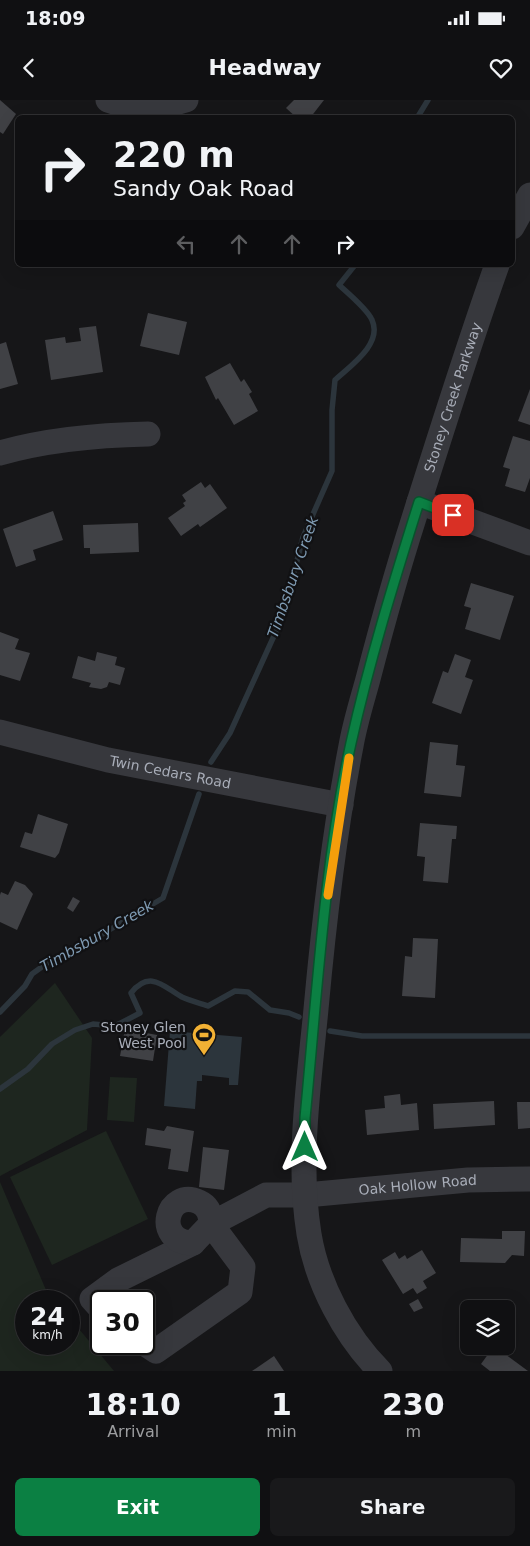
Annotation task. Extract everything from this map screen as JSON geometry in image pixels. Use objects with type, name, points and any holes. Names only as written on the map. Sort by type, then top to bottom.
[{"type":"street","points":[[108,100],[140,106],[164,105],[186,100]]},
{"type":"street","points":[[515,222],[530,195]]},
{"type":"street","name":"Stoney Creek Parkway","points":[[380,1371],[351,1335],[333,1303],[319,1270],[309,1235],[306,1195],[305,1118],[322,941],[351,743],[392,587],[457,378],[495,267]]},
{"type":"street","points":[[0,453],[39,443],[93,436],[148,434]]},
{"type":"street","points":[[419,502],[530,543]]},
{"type":"street","name":"Twin Cedars Road","points":[[0,732],[108,760],[341,806]]},
{"type":"street","name":"Oak Hollow Road","points":[[211,1224],[266,1195],[306,1195],[459,1181],[530,1179]]},
{"type":"street","points":[[155,1350],[240,1292],[243,1267],[211,1224],[208,1210],[203,1204],[190,1199],[176,1204],[168,1216],[170,1230],[179,1240],[193,1243]]},
{"type":"street","points":[[104,1290],[118,1280],[193,1243],[211,1224]]},
{"type":"shaded area","points":[[55,983],[92,1038],[87,1130],[0,1176],[0,1037]]},
{"type":"shaded area","name":"Stoney Glen West Pool","points":[[170,1031],[242,1037],[238,1085],[229,1085],[229,1078],[202,1075],[202,1081],[197,1081],[195,1109],[164,1106]]},
{"type":"shaded area","points":[[110,1077],[137,1078],[134,1122],[107,1120]]},
{"type":"shaded area","points":[[106,1131],[148,1219],[52,1265],[10,1177]]},
{"type":"shaded area","points":[[0,1182],[46,1290],[15,1290],[15,1355],[80,1355],[80,1330],[90,1342],[90,1355],[101,1355],[114,1371],[0,1371]]},
{"type":"building","points":[[0,100],[16,114],[3,134],[0,132]]},
{"type":"building","points":[[294,100],[324,100],[312,115],[294,115],[286,108]]},
{"type":"building","points":[[148,313],[187,322],[179,355],[140,346]]},
{"type":"building","points":[[96,326],[103,372],[51,380],[45,340],[65,337],[66,343],[81,341],[79,328]]},
{"type":"building","points":[[6,342],[18,384],[0,389],[0,344]]},
{"type":"building","points":[[230,363],[241,382],[244,379],[252,392],[249,394],[258,411],[234,425],[218,398],[216,400],[205,377]]},
{"type":"building","points":[[530,389],[530,425],[518,421]]},
{"type":"building","points":[[513,436],[530,441],[530,478],[525,492],[505,486],[510,469],[503,467]]},
{"type":"building","points":[[201,482],[205,488],[210,484],[227,508],[200,527],[198,524],[181,536],[168,518],[185,506],[183,503],[186,501],[182,495]]},
{"type":"building","points":[[53,511],[63,540],[33,550],[36,560],[16,567],[3,529]]},
{"type":"building","points":[[138,523],[139,552],[90,554],[90,548],[84,548],[83,525]]},
{"type":"building","points":[[471,583],[514,596],[500,640],[465,629],[471,608],[464,606]]},
{"type":"building","points":[[0,632],[19,639],[15,649],[30,653],[20,681],[0,675]]},
{"type":"building","points":[[97,652],[117,657],[115,665],[125,668],[120,685],[109,682],[107,687],[101,689],[89,687],[91,683],[72,678],[78,656],[95,661]]},
{"type":"building","points":[[455,654],[471,660],[465,677],[473,680],[461,714],[432,703],[443,671],[448,673]]},
{"type":"building","points":[[430,742],[458,745],[456,765],[465,766],[461,797],[424,793]]},
{"type":"building","points":[[38,814],[68,824],[59,853],[55,858],[20,847],[25,832],[32,834]]},
{"type":"building","points":[[420,823],[457,826],[456,839],[452,839],[448,883],[423,881],[425,857],[417,856]]},
{"type":"building","points":[[15,881],[25,885],[33,894],[17,930],[0,922],[1,892],[8,895]]},
{"type":"building","points":[[73,897],[80,901],[73,912],[67,908]]},
{"type":"building","points":[[413,938],[438,939],[435,998],[402,996],[405,956],[412,957]]},
{"type":"building","points":[[125,1029],[157,1035],[153,1061],[120,1056]]},
{"type":"building","points":[[400,1094],[401,1105],[417,1103],[419,1130],[367,1135],[365,1110],[385,1108],[384,1096]]},
{"type":"building","points":[[494,1101],[495,1125],[434,1129],[433,1104]]},
{"type":"building","points":[[517,1102],[530,1102],[530,1128],[518,1129]]},
{"type":"building","points":[[167,1126],[194,1131],[188,1172],[168,1169],[171,1149],[145,1145],[147,1128],[164,1131]]},
{"type":"building","points":[[203,1147],[229,1150],[224,1190],[199,1187]]},
{"type":"building","points":[[502,1231],[525,1231],[524,1256],[512,1255],[505,1263],[460,1262],[461,1238],[502,1239]]},
{"type":"building","points":[[422,1250],[436,1273],[423,1281],[427,1288],[417,1294],[413,1288],[403,1294],[382,1260],[395,1252],[399,1259],[405,1255],[407,1259]]},
{"type":"building","points":[[418,1299],[423,1308],[414,1312],[409,1304]]},
{"type":"building","points":[[488,1355],[506,1355],[528,1371],[490,1371],[481,1364]]},
{"type":"building","points":[[274,1356],[284,1371],[252,1371]]},
{"type":"waterway","name":"Timbsbury Creek","points":[[419,115],[428,100]]},
{"type":"waterway","name":"Timbsbury Creek","points":[[211,762],[230,733],[283,616],[303,537],[332,471],[332,410],[335,380],[363,354],[373,338],[374,329],[370,316],[339,285],[353,267]]},
{"type":"waterway","name":"Timbsbury Creek","points":[[0,1012],[25,986],[32,974],[50,961],[89,942],[163,898],[199,794]]},
{"type":"waterway","points":[[0,1089],[28,1069],[52,1044],[75,1030],[93,1024],[115,1026],[140,1013],[131,993],[144,982],[157,982],[188,1000],[208,1006],[235,991],[248,992],[270,1010],[289,1013],[299,1017]]},
{"type":"waterway","points":[[330,1031],[362,1036],[530,1036]]},
{"type":"slow traffic","points":[[328,895],[349,758]]},
{"type":"place","name":"Stoney Glen West Pool","points":[[204,1056]]},
{"type":"route","points":[[305,1147],[305,1118],[322,941],[336,833],[351,743],[392,587],[419,502],[453,515]]}]
